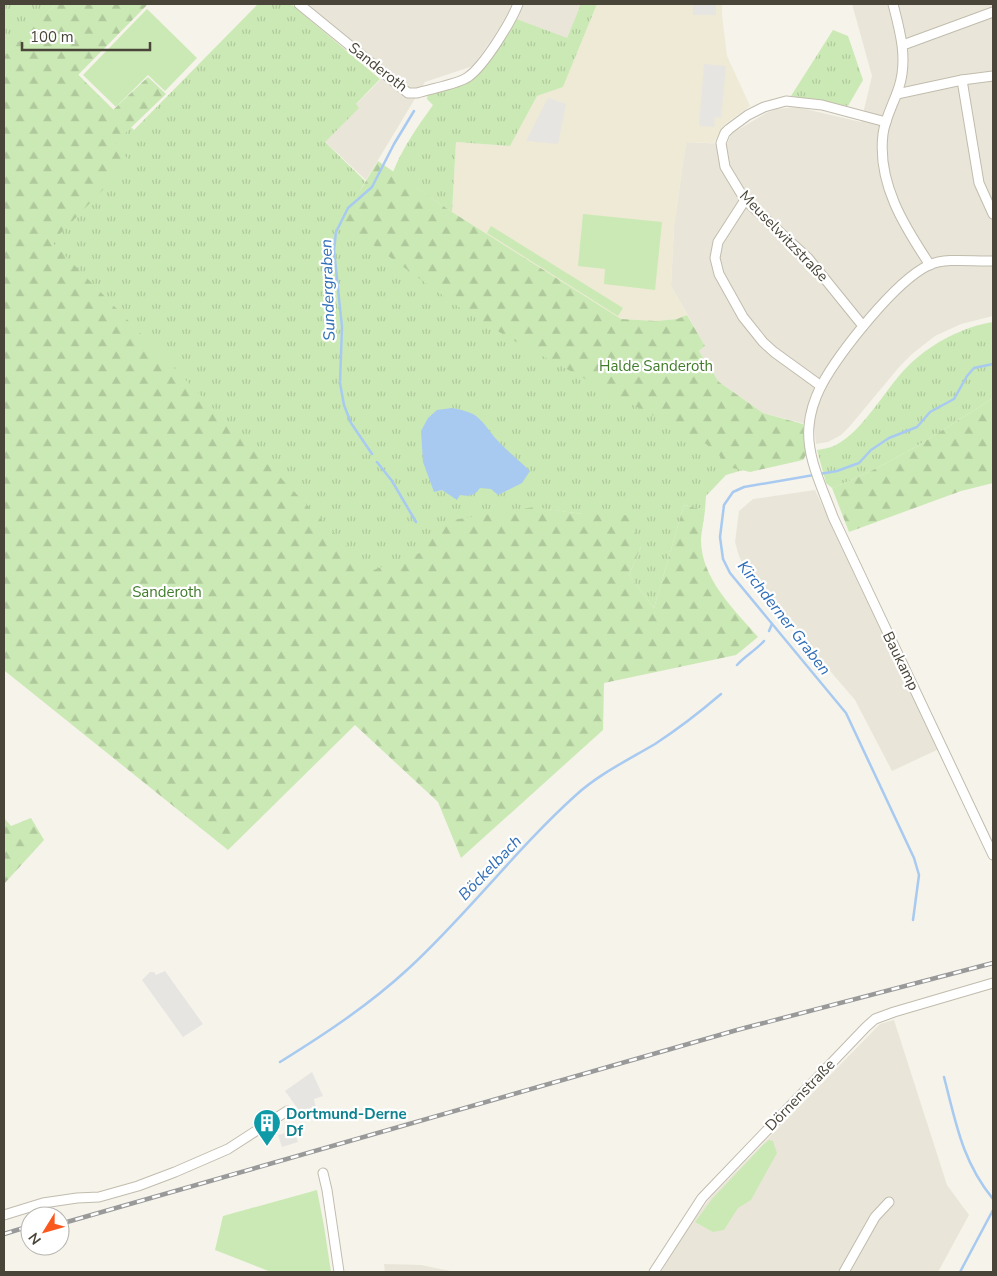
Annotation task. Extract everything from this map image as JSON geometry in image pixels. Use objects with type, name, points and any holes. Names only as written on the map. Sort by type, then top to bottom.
[{"type":"street","name":"Sanderoth","points":[[300,4],[401,89],[408,93],[417,93],[467,78],[485,59],[518,4]]},
{"type":"street","points":[[893,4],[903,45],[902,74],[897,94],[886,122],[882,150],[886,184],[909,233],[930,265],[943,262],[993,261]]},
{"type":"street","points":[[903,45],[993,12]]},
{"type":"street","points":[[897,94],[962,80],[993,76]]},
{"type":"street","points":[[962,80],[979,183],[993,214]]},
{"type":"street","name":"Meuselwitzstraße","points":[[863,326],[808,258],[745,200],[725,167],[721,143],[725,133],[748,115],[764,107],[786,100],[822,105],[886,122]]},
{"type":"street","points":[[745,200],[718,242],[715,258],[719,274],[743,317],[763,342],[821,386]]},
{"type":"street","name":"Baukamp","points":[[930,265],[906,282],[863,326],[821,386],[814,403],[808,428],[814,465],[843,540],[993,855]]},
{"type":"street","name":"Dörnenstraße","points":[[654,1272],[702,1198],[866,1026],[875,1019],[888,1014],[993,983]]},
{"type":"street","points":[[4,1215],[43,1204],[77,1198],[99,1197],[138,1186],[228,1149],[287,1111]]},
{"type":"street","points":[[323,1173],[339,1272]]},
{"type":"street","points":[[844,1272],[875,1217],[889,1202]]},
{"type":"shaded area","points":[[304,4],[581,4],[567,39],[514,18],[506,19],[473,66],[425,82],[366,180],[322,139],[388,72]]},
{"type":"shaded area","points":[[597,4],[722,4],[727,56],[750,106],[725,124],[714,143],[686,142],[674,226],[671,286],[687,315],[677,319],[656,321],[621,319],[452,212],[456,142],[510,146],[537,96],[563,87]]},
{"type":"shaded area","points":[[693,4],[716,4],[716,15],[693,15]]},
{"type":"shaded area","points":[[852,4],[993,4],[993,316],[961,324],[935,336],[900,366],[841,435],[828,442],[816,444],[814,426],[763,413],[719,382],[699,351],[705,346],[671,286],[674,226],[686,142],[727,144],[731,134],[766,113],[777,109],[797,107],[861,122],[872,76]]},
{"type":"shaded area","points":[[704,64],[726,66],[721,118],[715,117],[714,127],[699,126]]},
{"type":"shaded area","points":[[548,98],[566,104],[558,144],[526,141]]},
{"type":"shaded area","points":[[815,490],[939,749],[892,771],[855,700],[781,614],[745,568],[735,542],[739,511],[753,499]]},
{"type":"shaded area","points":[[165,971],[203,1024],[183,1037],[142,980],[150,972],[154,972],[156,975]]},
{"type":"shaded area","points":[[894,1020],[947,1185],[969,1215],[938,1272],[661,1272],[693,1220],[711,1197],[880,1024]]},
{"type":"shaded area","points":[[312,1072],[323,1096],[314,1099],[316,1109],[301,1113],[285,1091]]},
{"type":"shaded area","points":[[294,1131],[298,1142],[282,1147],[278,1135]]},
{"type":"shaded area","points":[[384,1264],[421,1265],[455,1272],[385,1272]]},
{"type":"green space","points":[[4,4],[56,4],[32,29],[134,130],[258,4],[291,4],[380,79],[356,104],[359,108],[325,142],[365,181],[347,216],[707,440],[743,470],[726,475],[706,496],[705,510],[684,505],[654,608],[629,575],[641,547],[582,514],[546,509],[402,577],[4,541]]},
{"type":"green space","name":"Sanderoth","points":[[56,4],[148,4],[78,75],[113,110],[148,77],[166,94],[115,143],[130,162],[52,242],[371,571],[425,551],[434,523],[534,507],[582,514],[629,515],[641,547],[629,575],[654,608],[684,505],[705,510],[701,538],[702,553],[706,566],[720,592],[758,637],[736,655],[604,683],[603,730],[461,858],[438,802],[355,725],[228,850],[4,671],[4,57]]},
{"type":"green space","points":[[581,4],[597,4],[563,87],[537,96],[510,146],[456,142],[452,212],[393,172],[406,145],[433,105],[427,99],[428,93],[474,78],[514,18],[567,38]]},
{"type":"green space","points":[[147,9],[197,58],[165,91],[148,75],[116,107],[83,75]]},
{"type":"green space","points":[[833,30],[848,36],[863,80],[848,106],[791,96]]},
{"type":"green space","name":"Halde Sanderoth","points":[[378,161],[452,212],[621,319],[656,321],[677,319],[687,315],[705,346],[699,351],[719,382],[763,413],[803,424],[806,455],[803,460],[750,472],[724,466],[717,450],[509,338],[459,307],[341,222]]},
{"type":"green space","points":[[583,214],[662,222],[655,290],[604,284],[605,269],[578,266]]},
{"type":"green space","points":[[491,226],[623,308],[618,316],[487,233]]},
{"type":"green space","points":[[993,322],[993,398],[895,459],[832,488],[826,483],[817,450],[834,446],[857,429],[902,372],[929,348],[949,336]]},
{"type":"green space","points":[[993,398],[993,483],[961,491],[849,532],[832,488],[895,459]]},
{"type":"green space","points":[[4,818],[11,826],[31,818],[44,840],[4,884]]},
{"type":"green space","points":[[769,1140],[773,1141],[777,1153],[751,1200],[738,1208],[724,1230],[713,1232],[695,1222],[712,1199]]},
{"type":"green space","points":[[317,1190],[331,1272],[271,1272],[215,1250],[223,1216]]},
{"type":"water","points":[[452,408],[469,412],[480,419],[502,445],[530,471],[522,483],[498,495],[491,489],[480,488],[472,495],[460,495],[457,500],[442,490],[434,492],[423,462],[421,431],[428,418],[437,410]]},
{"type":"waterway","name":"Sundergraben","points":[[372,454],[351,423],[344,405],[340,383],[342,327],[334,250],[336,232],[348,208],[372,187],[394,144],[414,111]]},
{"type":"waterway","name":"Kirchderner Graben","points":[[913,920],[919,875],[914,858],[846,713],[730,573],[723,559],[720,537],[724,505],[733,492],[744,487],[837,471],[859,463],[871,450],[889,438],[917,427],[930,412],[954,399],[967,376],[974,368],[993,364]]},
{"type":"waterway","name":"Sundergraben","points":[[377,462],[392,481],[416,522]]},
{"type":"waterway","name":"Kirchderner Graben","points":[[769,631],[772,624]]},
{"type":"waterway","name":"Böckelbach","points":[[737,665],[764,641]]},
{"type":"waterway","name":"Böckelbach","points":[[280,1062],[346,1019],[408,969],[451,927],[533,837],[585,787],[664,738],[721,694]]},
{"type":"waterway","name":"Kirchderner Graben","points":[[944,1077],[961,1141],[967,1156],[982,1185],[993,1199]]},
{"type":"waterway","points":[[960,1272],[993,1210]]},
{"type":"railway","points":[[70,1221],[737,1030],[993,963]]},
{"type":"railway","points":[[4,1234],[20,1229]]},
{"type":"place","name":"Dortmund-Derne Df","points":[[267,1147]]}]
